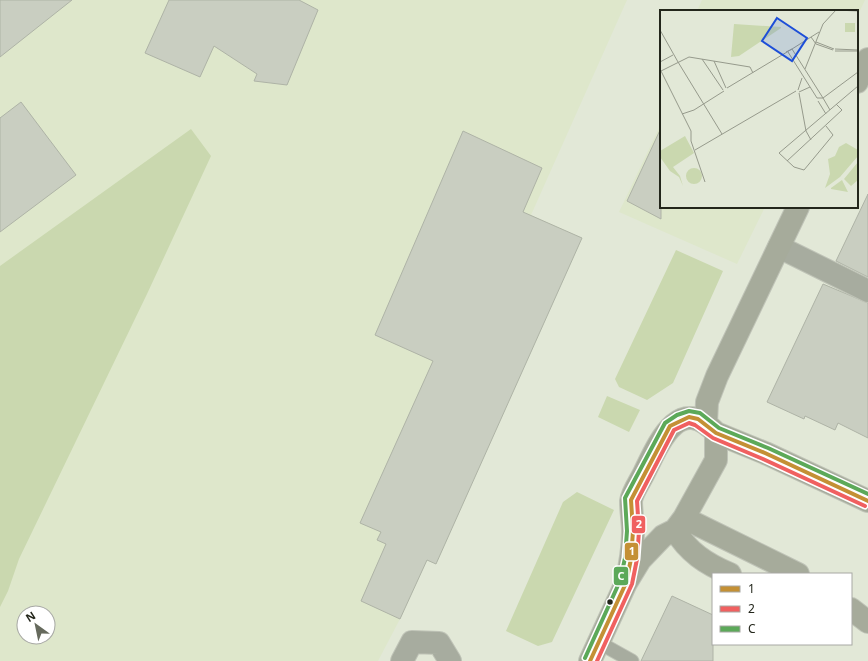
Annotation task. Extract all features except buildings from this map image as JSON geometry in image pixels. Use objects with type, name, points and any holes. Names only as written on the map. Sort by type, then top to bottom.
[{"type":"main road","points":[[858,80],[868,59]]},
{"type":"main road","points":[[594,652],[626,584],[640,560],[674,528],[716,460],[708,402],[717,376],[798,208]]},
{"type":"main road","points":[[680,420],[717,376]]},
{"type":"main road","points":[[626,584],[631,559],[631,500],[670,426],[680,420],[689,417],[698,419],[711,428],[868,501]]},
{"type":"main road","points":[[632,516],[641,530],[652,536],[674,528],[795,573]]},
{"type":"main road","points":[[674,528],[684,545],[701,559],[722,571]]},
{"type":"main road","points":[[852,610],[868,622]]},
{"type":"main road","points":[[852,628],[868,635]]},
{"type":"street","points":[[779,248],[868,291]]},
{"type":"street","points":[[402,661],[412,642],[439,643],[450,661]]},
{"type":"lane","points":[[594,652],[632,661]]},
{"type":"shaded area","points":[[0,0],[627,0],[531,215],[582,238],[436,564],[427,560],[400,619],[378,661],[0,661]]},
{"type":"shaded area","points":[[702,0],[865,0],[858,15],[858,10],[697,10]]},
{"type":"shaded area","points":[[660,126],[660,208],[765,208],[737,264],[619,212]]},
{"type":"shaded area","points":[[191,129],[211,156],[147,294],[19,559],[8,591],[0,607],[0,266]]},
{"type":"shaded area","points":[[676,250],[723,271],[673,383],[647,400],[619,387],[615,379]]},
{"type":"shaded area","points":[[607,396],[640,410],[629,432],[598,417]]},
{"type":"shaded area","points":[[577,492],[614,510],[552,642],[538,646],[506,631],[563,502]]},
{"type":"transit line","name":"C","points":[[585,658],[620,581],[625,558],[627,531],[625,498],[665,423],[677,415],[689,411],[700,413],[719,428],[768,448],[868,494]]},
{"type":"transit line","name":"1","points":[[590,661],[626,583],[631,559],[633,531],[631,500],[670,426],[689,417],[698,419],[716,433],[765,453],[868,501]]},
{"type":"transit line","name":"2","points":[[597,661],[632,584],[637,559],[639,531],[637,501],[674,430],[689,423],[695,425],[713,438],[763,459],[865,506]]}]
